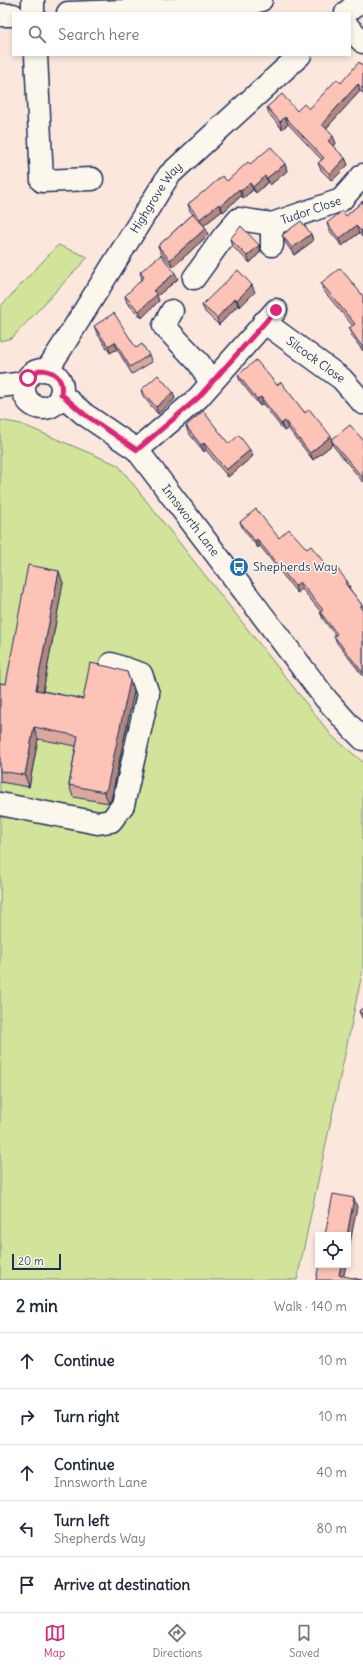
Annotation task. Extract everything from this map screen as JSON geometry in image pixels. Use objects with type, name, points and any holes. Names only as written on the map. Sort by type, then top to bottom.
[{"type":"street","points":[[33,0],[33,12]]},
{"type":"street","points":[[96,12],[239,7],[261,0]]},
{"type":"street","points":[[347,12],[361,0]]},
{"type":"street","points":[[0,15],[12,15]]},
{"type":"street","points":[[351,30],[363,42]]},
{"type":"street","points":[[36,56],[42,181],[92,179]]},
{"type":"street","name":"Highgrove Way","points":[[47,370],[169,175],[299,56]]},
{"type":"street","name":"Tudor Close","points":[[194,278],[224,236],[239,219],[266,230],[341,200],[363,175]]},
{"type":"street","points":[[137,450],[198,398],[211,383],[199,363],[164,326],[172,311]]},
{"type":"street","name":"Silcock Close","points":[[211,383],[270,316],[342,379],[363,403]]},
{"type":"street","points":[[39,370],[47,370],[58,376],[61,382],[61,394],[53,405],[41,407],[28,400],[25,394],[25,384],[33,373],[39,370]]},
{"type":"street","points":[[0,386],[25,384]]},
{"type":"street","name":"Innsworth Lane","points":[[61,394],[84,414],[137,450],[326,699],[363,739]]},
{"type":"street","points":[[0,804],[98,823],[111,821],[123,805],[148,694],[141,674],[111,664]]},
{"type":"green space","points":[[58,245],[88,257],[12,338],[0,341],[0,307]]},
{"type":"green space","points":[[0,420],[21,424],[118,465],[332,736],[363,762],[363,969],[297,1280],[0,1280]]},
{"type":"building","points":[[359,62],[363,66],[363,89],[358,84],[322,124],[333,136],[328,141],[345,158],[330,174],[318,163],[324,158],[285,117],[280,122],[267,107],[282,94],[297,111],[304,104],[309,109],[337,79],[341,83]]},
{"type":"building","points":[[271,147],[285,164],[267,178],[265,176],[253,187],[250,183],[241,191],[239,189],[221,206],[219,204],[200,219],[188,204],[222,176],[227,181],[248,162],[250,164]]},
{"type":"building","points":[[363,201],[363,229],[361,231],[356,226],[339,239],[327,223],[342,211],[346,216]]},
{"type":"building","points":[[193,214],[206,228],[170,260],[158,246]]},
{"type":"building","points":[[301,221],[311,234],[292,248],[282,235]]},
{"type":"building","points":[[241,226],[259,245],[247,256],[230,239]]},
{"type":"building","points":[[161,255],[175,273],[153,291],[157,294],[139,311],[125,296],[144,277],[140,272]]},
{"type":"building","points":[[340,268],[363,296],[363,348],[349,328],[355,324],[321,283]]},
{"type":"building","points":[[238,270],[252,285],[237,300],[235,298],[217,318],[202,305]]},
{"type":"building","points":[[114,313],[136,348],[142,344],[149,355],[130,367],[115,342],[108,346],[94,326]]},
{"type":"building","points":[[256,360],[277,385],[281,382],[305,413],[309,409],[331,436],[310,453],[285,421],[281,424],[261,397],[257,399],[238,375]]},
{"type":"building","points":[[158,375],[173,392],[156,407],[141,390]]},
{"type":"building","points":[[203,411],[229,444],[239,435],[250,450],[226,470],[204,443],[201,445],[186,426]]},
{"type":"building","points":[[350,425],[363,440],[363,478],[331,440]]},
{"type":"building","points":[[256,509],[279,538],[289,529],[307,549],[311,546],[330,570],[335,566],[347,581],[345,583],[362,605],[360,607],[363,611],[363,673],[334,636],[337,634],[320,612],[323,610],[300,582],[295,586],[257,539],[255,541],[240,522]]},
{"type":"building","points":[[28,565],[59,571],[36,690],[83,699],[90,663],[127,672],[130,681],[107,788],[104,792],[69,785],[78,736],[34,727],[25,775],[0,771],[0,683],[6,684]]},
{"type":"building","points":[[363,1008],[363,1015],[359,1011]]},
{"type":"building","points":[[333,1194],[354,1198],[348,1232],[326,1232]]},
{"type":"building","points":[[318,1268],[340,1268],[339,1275],[362,1280],[316,1280]]},
{"type":"place","name":"Shepherds Way","points":[[239,567]]},
{"type":"route","points":[[28,378],[39,370],[53,372],[58,376],[61,382],[61,394],[84,414],[137,450],[198,398],[276,310]]}]
